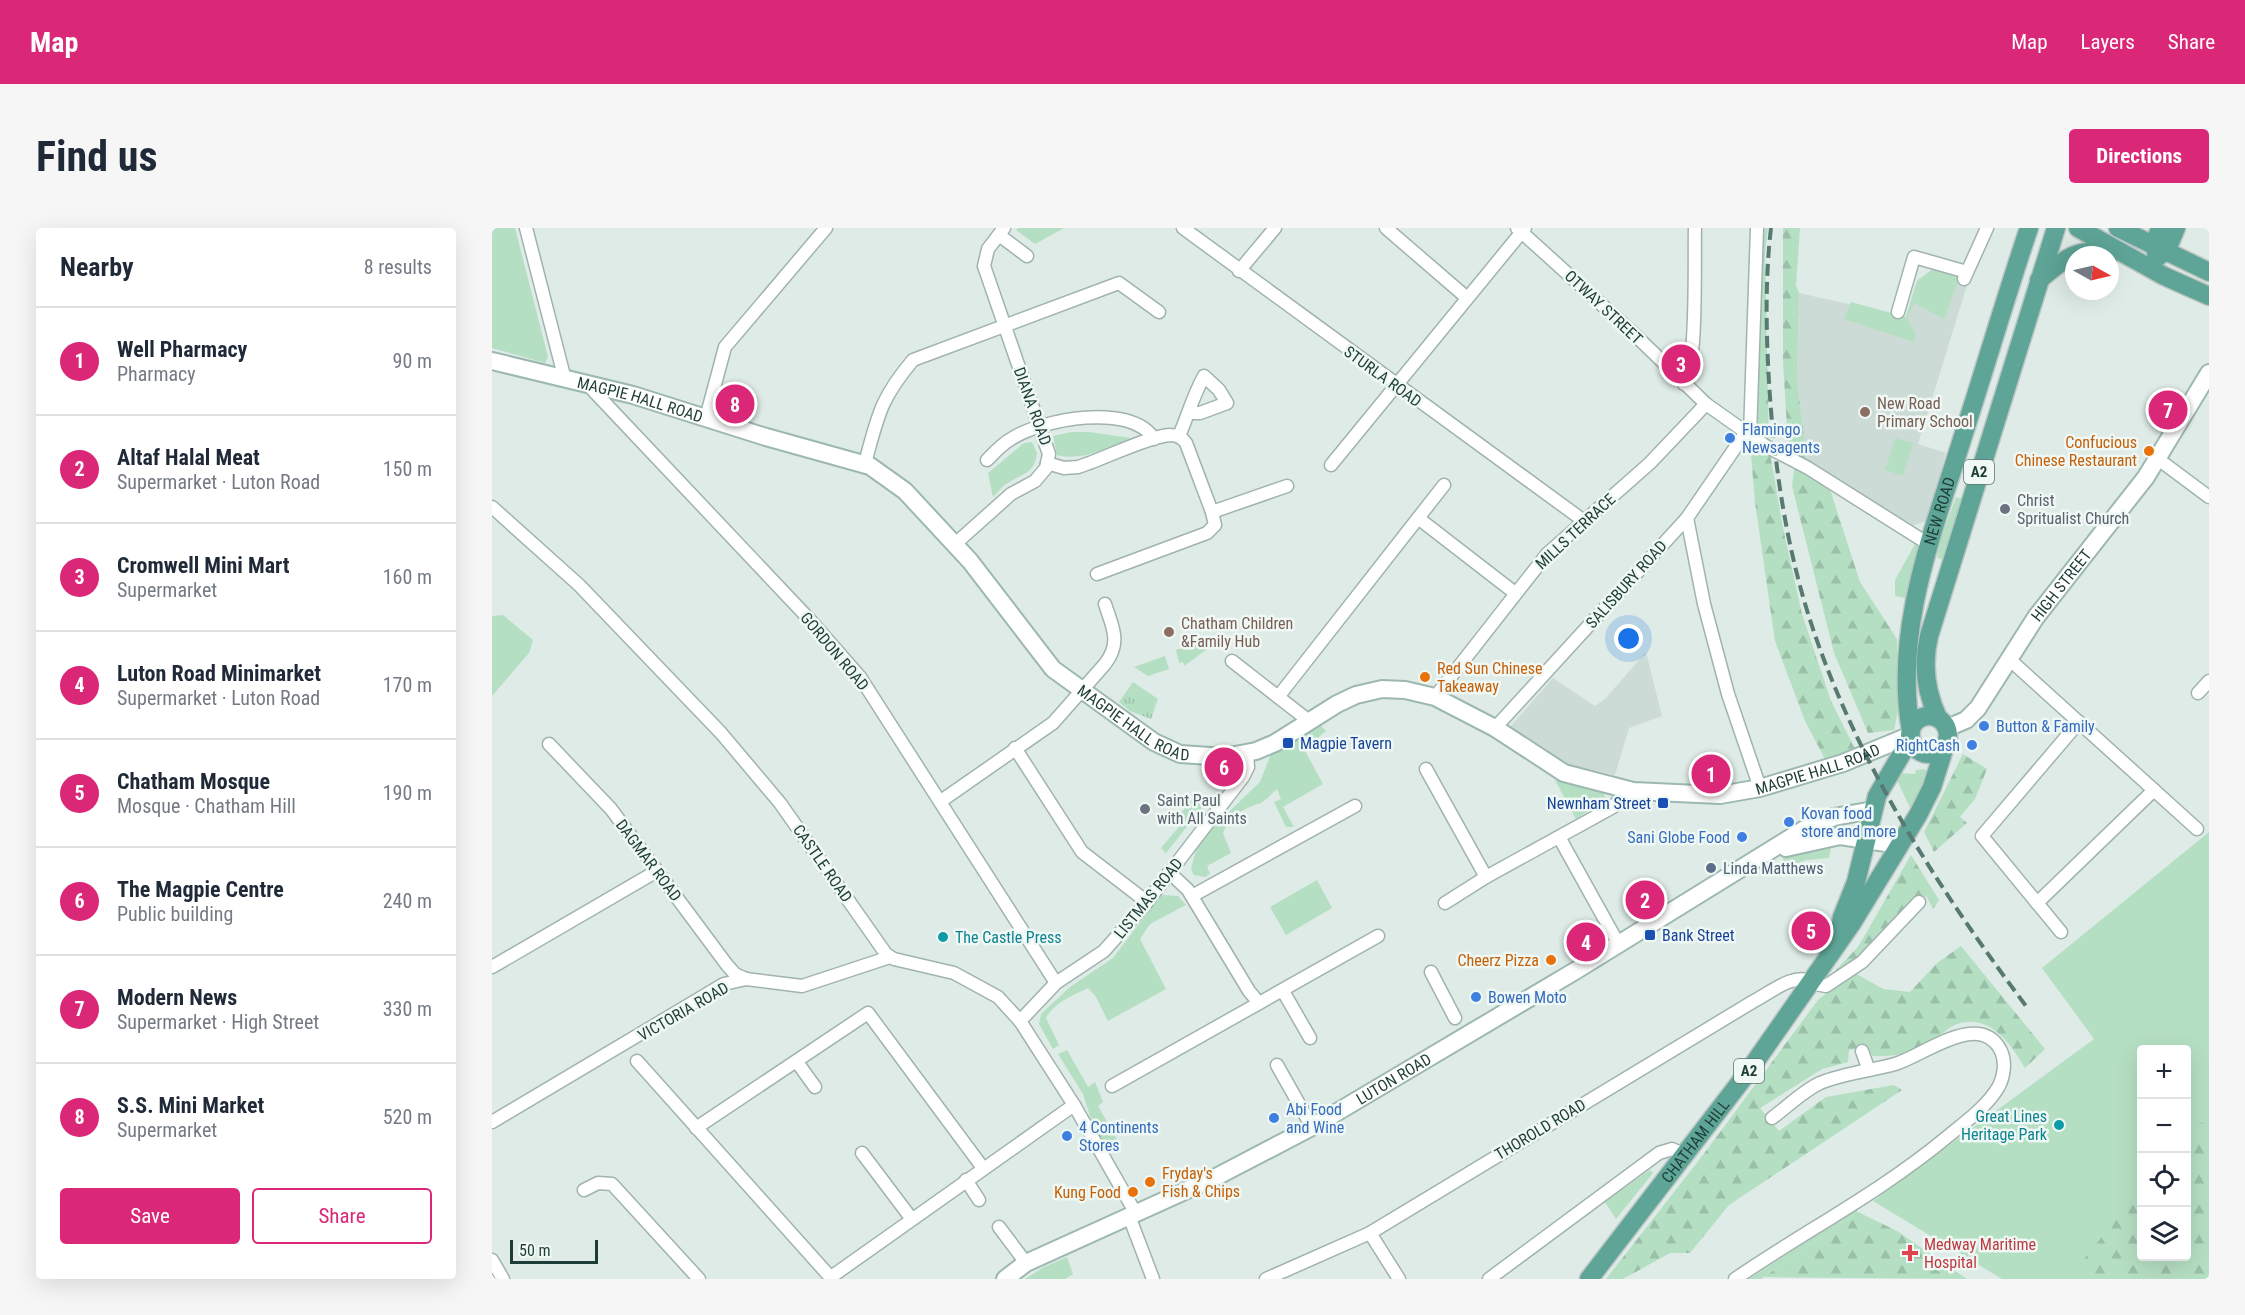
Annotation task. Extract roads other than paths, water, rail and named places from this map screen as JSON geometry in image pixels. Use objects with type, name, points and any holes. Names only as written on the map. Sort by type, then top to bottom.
[{"type":"main road","name":"NEW ROAD","points":[[1944,730],[1930,698],[1926,674],[1929,636],[2056,228]]},
{"type":"main road","points":[[2078,228],[2177,282],[2209,296]]},
{"type":"main road","points":[[2118,228],[2159,251],[2209,272]]},
{"type":"main road","points":[[2160,228],[2159,251],[2177,282]]},
{"type":"main road","points":[[2119,257],[2140,262],[2159,251],[2176,228]]},
{"type":"main road","name":"NEW ROAD","points":[[1911,735],[1906,697],[1908,635],[1930,545],[2030,230]]},
{"type":"main road","points":[[2039,280],[2065,261]]},
{"type":"main road","points":[[1930,716],[1944,730],[1936,752],[1925,753],[1915,747],[1911,735],[1921,718],[1930,716]]},
{"type":"main road","name":"CHATHAM HILL","points":[[1589,1279],[1779,1030],[1852,923],[1926,800],[1944,730]]},
{"type":"main road","name":"CHATHAM HILL","points":[[1838,941],[1842,917],[1856,882],[1873,810],[1893,765],[1911,735]]},
{"type":"street","points":[[526,228],[563,372],[562,379]]},
{"type":"street","points":[[706,418],[726,347],[826,228]]},
{"type":"street","name":"STURLA ROAD","points":[[1183,228],[1584,521]]},
{"type":"street","points":[[1239,271],[1275,228]]},
{"type":"street","points":[[1386,228],[1466,297]]},
{"type":"street","points":[[1684,384],[1690,376],[1692,351],[1695,228]]},
{"type":"street","points":[[1748,433],[1757,228]]},
{"type":"street","points":[[1898,312],[1914,257],[1966,276],[1987,228]]},
{"type":"street","points":[[1331,465],[1521,229]]},
{"type":"street","name":"OTWAY STREET","points":[[1521,229],[1706,404],[1748,433],[1930,545]]},
{"type":"street","name":"DIANA ROAD","points":[[955,544],[1011,494],[1035,481],[1047,463],[1049,450],[1042,425],[984,266],[988,249],[1002,231],[1027,255]]},
{"type":"street","points":[[865,464],[877,414],[897,380],[913,360],[1119,283],[1159,312]]},
{"type":"street","name":"MAGPIE HALL ROAD","points":[[492,361],[633,395],[781,442],[865,464],[896,483],[955,544],[981,573],[1048,665],[1154,742],[1171,751],[1210,757],[1247,753],[1275,743],[1343,701],[1374,689],[1405,690],[1435,697],[1495,728],[1564,772],[1628,790],[1720,795],[1760,788],[1843,763],[1911,735]]},
{"type":"street","name":"HIGH STREET","points":[[1944,730],[1971,717],[2037,617],[2119,514],[2158,459],[2209,373]]},
{"type":"street","name":"GORDON ROAD","points":[[588,385],[849,663],[1056,983]]},
{"type":"street","name":"MILLS TERRACE","points":[[1435,697],[1547,554],[1650,463],[1706,404]]},
{"type":"street","points":[[1179,436],[1190,413]]},
{"type":"street","points":[[987,460],[1011,439],[1042,425],[1085,418],[1115,419],[1142,426],[1154,439]]},
{"type":"street","name":"SALISBURY ROAD","points":[[1495,728],[1687,518],[1748,433]]},
{"type":"street","points":[[1047,463],[1064,468],[1078,467],[1168,435],[1179,436],[1186,443],[1215,525],[1207,534],[1097,574]]},
{"type":"street","points":[[2158,459],[2209,497]]},
{"type":"street","points":[[1278,697],[1444,485]]},
{"type":"street","points":[[1212,512],[1287,486]]},
{"type":"street","name":"CASTLE ROAD","points":[[492,507],[535,543],[596,601],[734,748],[780,803],[890,957]]},
{"type":"street","points":[[1418,518],[1515,592]]},
{"type":"street","points":[[1687,518],[1704,604],[1728,694],[1760,788]]},
{"type":"street","points":[[940,801],[1053,723],[1083,690],[1111,656],[1116,630],[1106,604]]},
{"type":"street","points":[[2009,658],[2197,829]]},
{"type":"street","points":[[1232,661],[1309,721]]},
{"type":"street","points":[[2198,693],[2209,681]]},
{"type":"street","points":[[2061,932],[1982,836],[2079,722]]},
{"type":"street","name":"DAGMAR ROAD","points":[[549,744],[610,809],[727,965],[735,974],[746,979]]},
{"type":"street","points":[[1015,748],[1082,852],[1147,902]]},
{"type":"street","name":"LISTMAS ROAD","points":[[1020,1022],[1056,983],[1104,951],[1147,902],[1243,777],[1248,767],[1247,753]]},
{"type":"street","points":[[1426,770],[1486,877]]},
{"type":"street","points":[[1445,903],[1486,877],[1613,807],[1628,790]]},
{"type":"street","points":[[2037,903],[2154,790]]},
{"type":"street","points":[[1192,896],[1355,806]]},
{"type":"street","name":"LUTON ROAD","points":[[1005,1279],[1026,1263],[1216,1177],[1312,1127],[1619,945],[1794,836],[1822,821],[1842,814],[1873,810]]},
{"type":"street","name":"LUTON ROAD","points":[[1770,853],[1806,841],[1840,836],[1886,843],[1903,840]]},
{"type":"street","points":[[1560,837],[1619,945]]},
{"type":"street","points":[[492,967],[657,871]]},
{"type":"street","points":[[1169,872],[1184,884],[1249,991],[1259,1003]]},
{"type":"street","name":"THOROLD ROAD","points":[[1266,1279],[1370,1233],[1754,1001],[1792,981],[1803,978],[1810,983],[1826,986],[1862,962],[1919,902]]},
{"type":"street","points":[[1112,1086],[1259,1003],[1283,992],[1378,936]]},
{"type":"street","points":[[890,957],[940,968],[974,982],[998,997],[1020,1022],[1074,1105],[1132,1214],[1153,1279]]},
{"type":"street","name":"VICTORIA ROAD","points":[[492,1122],[724,984],[746,979],[802,986],[890,957]]},
{"type":"street","points":[[1431,972],[1455,1018]]},
{"type":"street","points":[[1283,992],[1310,1038]]},
{"type":"street","points":[[696,1128],[868,1013],[983,1168]]},
{"type":"street","points":[[1735,1279],[1868,1196],[1926,1155],[1970,1119],[1996,1090],[2004,1068],[1999,1048],[1988,1038],[1966,1034],[1905,1061],[1868,1068],[1817,1084],[1772,1118]]},
{"type":"street","points":[[1862,1051],[1868,1068]]},
{"type":"street","points":[[636,1061],[832,1278],[911,1218],[1074,1105]]},
{"type":"street","points":[[797,1062],[815,1087]]},
{"type":"street","points":[[1277,1065],[1312,1127]]},
{"type":"street","points":[[1489,1279],[1659,1153],[1672,1149],[1685,1155]]},
{"type":"street","points":[[862,1153],[911,1218]]},
{"type":"street","points":[[966,1180],[979,1200]]},
{"type":"street","points":[[584,1190],[598,1183],[612,1184],[699,1279]]},
{"type":"street","points":[[999,1227],[1026,1263]]},
{"type":"street","points":[[1370,1233],[1399,1279]]},
{"type":"street","points":[[492,1260],[503,1279]]},
{"type":"railway","points":[[1771,228],[1767,324],[1774,445],[1789,540],[1814,632],[1833,683],[1880,782],[1935,876],[2029,1010]]},
{"type":"place","name":"Cromwell Mini Mart","points":[[1681,364]]},
{"type":"place","name":"S.S. Mini Market","points":[[735,404]]},
{"type":"place","name":"Modern News","points":[[2168,410]]},
{"type":"place","name":"New Road Primary School","points":[[1865,412]]},
{"type":"place","name":"Flamingo Newsagents","points":[[1730,438]]},
{"type":"place","name":"Confucious Chinese Restaurant","points":[[2149,451]]},
{"type":"place","name":"Christ Spritualist Church","points":[[2005,509]]},
{"type":"place","name":"Chatham Children &Family Hub","points":[[1169,632]]},
{"type":"place","name":"Red Sun Chinese Takeaway","points":[[1425,677]]},
{"type":"place","name":"Button & Family","points":[[1984,726]]},
{"type":"place","name":"Magpie Tavern","points":[[1288,743]]},
{"type":"place","name":"RightCash","points":[[1972,745]]},
{"type":"place","name":"The Magpie Centre","points":[[1224,767]]},
{"type":"place","name":"Well Pharmacy","points":[[1711,774]]},
{"type":"place","name":"Newnham Street","points":[[1663,803]]},
{"type":"place","name":"Saint Paul with All Saints","points":[[1145,809]]},
{"type":"place","name":"Kovan food store and more","points":[[1789,822]]},
{"type":"place","name":"Sani Globe Food","points":[[1742,837]]},
{"type":"place","name":"Linda Matthews","points":[[1711,868]]},
{"type":"place","name":"Altaf Halal Meat","points":[[1645,900]]},
{"type":"place","name":"Chatham Mosque","points":[[1811,931]]},
{"type":"place","name":"Bank Street","points":[[1650,935]]},
{"type":"place","name":"The Castle Press","points":[[943,937]]},
{"type":"place","name":"Luton Road Minimarket","points":[[1586,942]]},
{"type":"place","name":"Cheerz Pizza","points":[[1551,960]]},
{"type":"place","name":"Bowen Moto","points":[[1476,997]]},
{"type":"place","name":"Abi Food and Wine","points":[[1274,1118]]},
{"type":"place","name":"Great Lines Heritage Park","points":[[2059,1125]]},
{"type":"place","name":"4 Continents Stores","points":[[1067,1136]]},
{"type":"place","name":"Fryday's Fish & Chips","points":[[1150,1182]]},
{"type":"place","name":"Kung Food","points":[[1133,1192]]},
{"type":"place","name":"Medway Maritime Hospital","points":[[1910,1253]]}]
